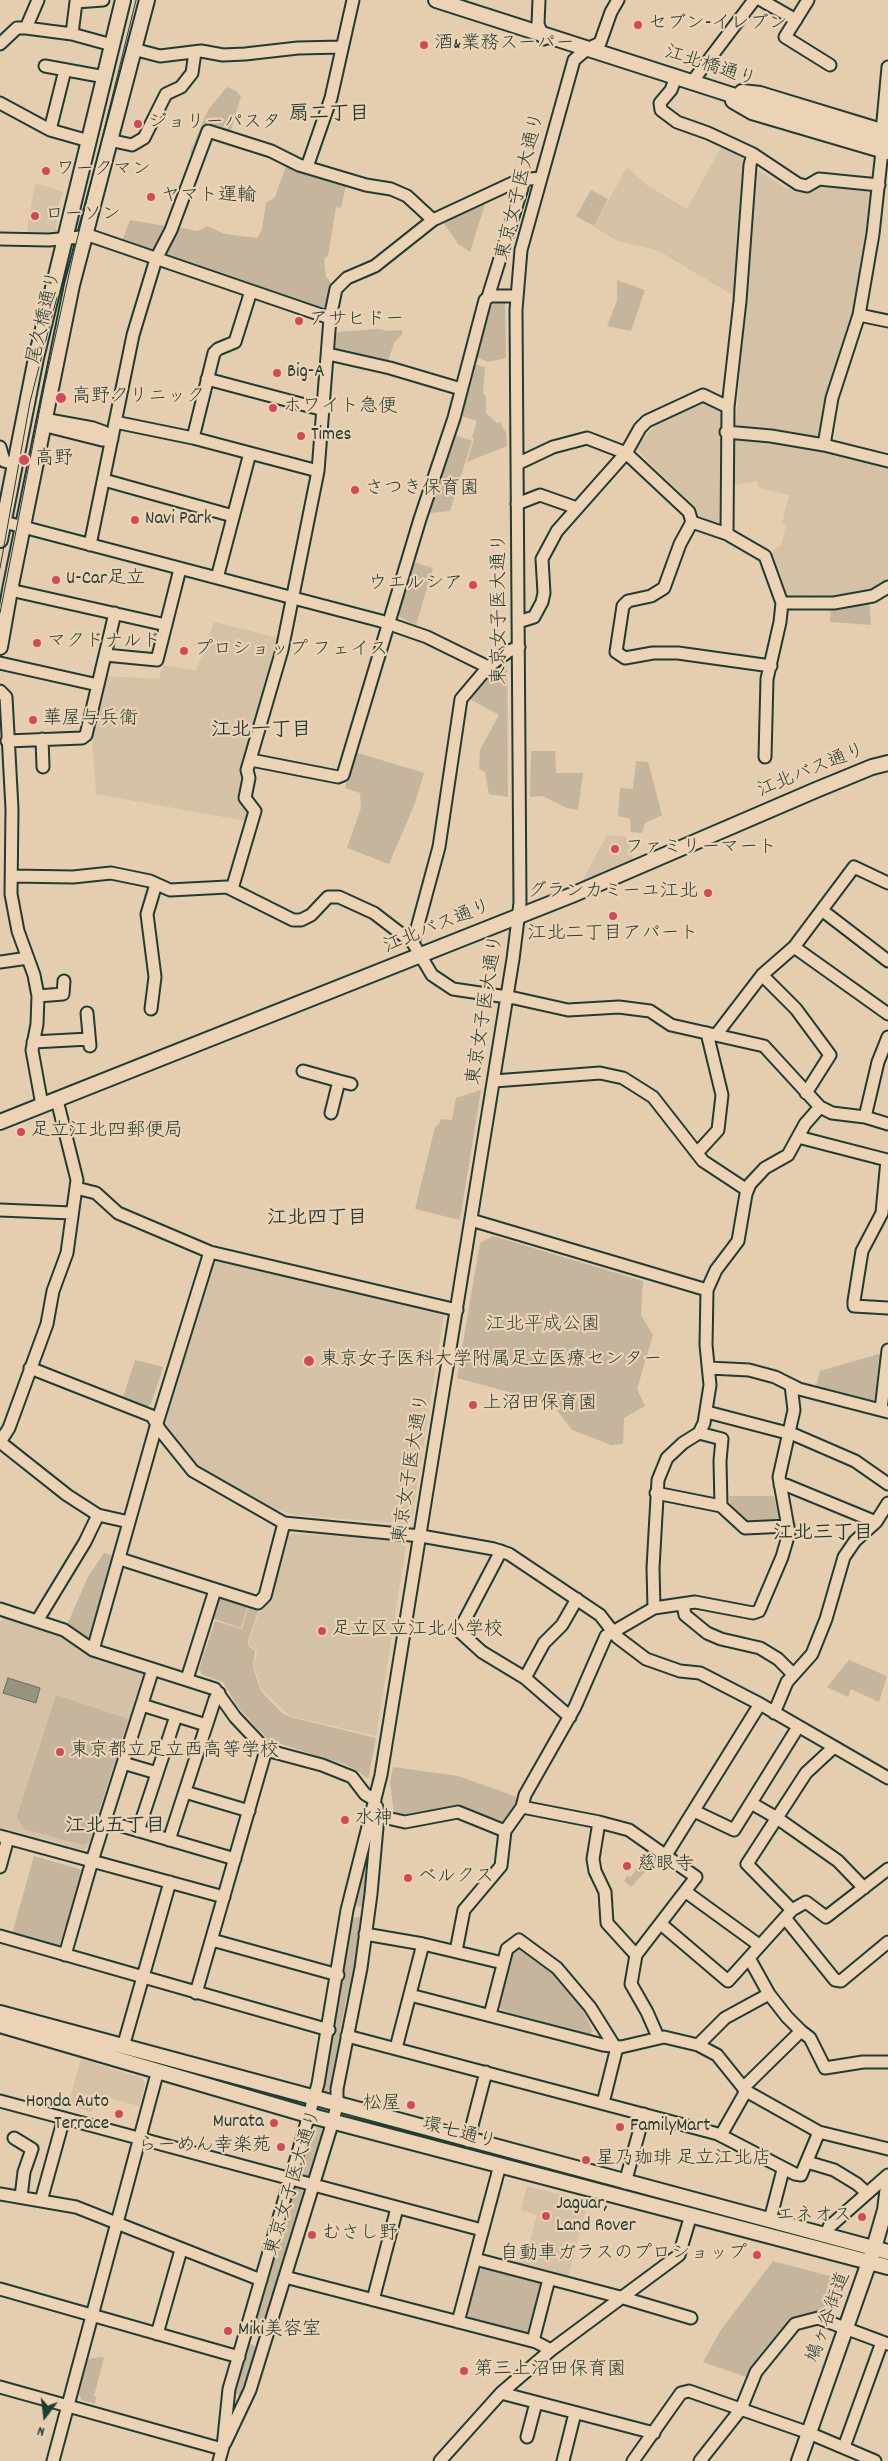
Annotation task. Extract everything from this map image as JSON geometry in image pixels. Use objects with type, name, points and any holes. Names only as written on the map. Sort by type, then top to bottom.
[{"type":"main road","name":"尾久橋通り","points":[[0,540],[38,349],[123,0]]},
{"type":"main road","name":"尾久橋通り","points":[[0,647],[43,422],[85,236],[146,0]]},
{"type":"main road","name":"江北橋通り","points":[[436,0],[543,38],[587,49],[885,142]]},
{"type":"main road","points":[[714,88],[752,112],[885,142]]},
{"type":"main road","points":[[714,88],[760,94],[885,142]]},
{"type":"main road","name":"江北バス通り","points":[[0,1122],[57,1100],[417,949],[518,916],[816,790],[872,767],[888,763]]},
{"type":"main road","name":"環七通り","points":[[0,2006],[22,2025]]},
{"type":"main road","name":"環七通り","points":[[0,2013],[22,2025],[158,2070],[308,2114],[888,2267]]},
{"type":"main road","name":"環七通り","points":[[0,2025],[22,2025],[123,2046],[625,2183],[888,2252]]},
{"type":"main road","name":"環七通り","points":[[0,2030],[22,2025]]},
{"type":"main road","name":"鳩ヶ谷街道","points":[[799,2461],[870,2262],[885,2210],[888,2186]]},
{"type":"street","points":[[26,28],[38,0]]},
{"type":"street","points":[[72,34],[76,2],[103,0]]},
{"type":"street","points":[[307,167],[331,98],[353,0]]},
{"type":"street","points":[[539,0],[538,24],[543,38]]},
{"type":"street","name":"東京女子医大通り","points":[[219,2461],[226,2406],[238,2357],[318,2084],[329,2030],[352,1886],[376,1800],[507,998],[518,916],[517,296],[524,239],[574,60],[587,49],[600,43],[611,12],[618,0]]},
{"type":"street","points":[[692,82],[754,0]]},
{"type":"street","points":[[761,0],[796,20]]},
{"type":"street","points":[[808,0],[785,37],[830,64]]},
{"type":"street","points":[[0,44],[17,28],[26,28],[72,34],[112,45]]},
{"type":"street","points":[[133,49],[160,56],[195,52],[246,54],[298,48],[342,47]]},
{"type":"street","points":[[109,140],[132,145],[144,138],[166,94],[181,87],[192,73],[195,52]]},
{"type":"street","points":[[45,66],[105,77]]},
{"type":"street","points":[[824,445],[832,398],[859,315],[882,189],[888,67]]},
{"type":"street","points":[[50,130],[65,70]]},
{"type":"street","points":[[676,77],[671,90],[660,103],[661,110],[677,122],[708,133],[753,154],[798,184],[807,186],[819,179],[882,189]]},
{"type":"street","points":[[0,103],[50,130],[89,141]]},
{"type":"street","points":[[90,545],[133,335],[156,259],[171,230],[208,131],[271,151],[307,167],[366,185],[391,189],[407,196],[433,220]]},
{"type":"street","points":[[728,534],[726,432],[740,301],[750,165],[753,154]]},
{"type":"street","points":[[232,889],[255,811],[245,798],[251,760],[282,650],[294,599],[318,471],[330,318],[336,289],[347,278],[375,266],[433,220],[519,180],[541,178]]},
{"type":"street","points":[[251,760],[338,777],[343,775],[522,188],[519,180]]},
{"type":"street","points":[[0,239],[66,239],[91,236],[330,318]]},
{"type":"street","points":[[193,438],[214,353],[218,349],[236,342],[251,291]]},
{"type":"street","points":[[488,297],[517,296]]},
{"type":"street","points":[[859,315],[888,321]]},
{"type":"street","points":[[328,354],[390,368],[461,389]]},
{"type":"street","points":[[207,379],[324,410]]},
{"type":"street","points":[[518,622],[531,620],[538,610],[544,593],[542,559],[556,531],[626,453],[640,428],[656,416],[703,395],[728,407]]},
{"type":"street","points":[[43,422],[48,427],[92,433],[102,440],[112,439]]},
{"type":"street","points":[[115,422],[193,438],[318,471]]},
{"type":"street","points":[[726,432],[771,436],[824,445],[888,461]]},
{"type":"street","points":[[517,464],[553,447],[587,438],[626,453],[689,512],[692,522],[680,544],[664,588],[651,596],[628,601],[623,606],[616,652],[625,658],[653,653],[678,653],[771,666]]},
{"type":"street","points":[[0,447],[4,460],[14,464]]},
{"type":"street","points":[[216,578],[250,453]]},
{"type":"street","points":[[104,480],[233,516]]},
{"type":"street","points":[[517,504],[540,495],[577,508]]},
{"type":"street","points":[[4,522],[390,623],[427,636],[488,668]]},
{"type":"street","points":[[692,522],[728,534],[766,556],[782,603],[767,679],[765,757]]},
{"type":"street","points":[[105,655],[158,660],[180,569]]},
{"type":"street","points":[[782,603],[834,603],[873,596],[887,589]]},
{"type":"street","points":[[10,590],[166,624]]},
{"type":"street","points":[[6,741],[82,738],[86,735],[115,613]]},
{"type":"street","points":[[417,949],[439,847],[461,699],[488,668],[519,647]]},
{"type":"street","points":[[0,663],[98,685]]},
{"type":"street","points":[[0,691],[6,697],[6,741],[12,809],[14,912],[38,996],[37,1024],[32,1060],[42,1105]]},
{"type":"street","points":[[42,739],[43,767]]},
{"type":"street","points":[[0,860],[12,858]]},
{"type":"street","points":[[711,1034],[762,975],[794,947],[823,911],[854,867],[888,883]]},
{"type":"street","points":[[12,876],[73,877],[111,873],[150,881],[170,890],[227,887],[294,920],[301,920],[312,915],[328,897],[339,896],[374,913],[417,949],[432,975],[453,989],[568,1010],[619,1007],[650,1011],[671,1025],[764,1046],[820,1107],[832,1113],[865,1117],[888,1124]]},
{"type":"street","points":[[150,1009],[155,977],[148,914],[156,884]]},
{"type":"street","points":[[823,911],[888,961]]},
{"type":"street","points":[[794,947],[888,1014]]},
{"type":"street","points":[[0,962],[28,958]]},
{"type":"street","points":[[762,975],[796,1009],[830,1055],[806,1093]]},
{"type":"street","points":[[38,996],[63,994],[64,981]]},
{"type":"street","points":[[33,1042],[90,1042],[87,1012]]},
{"type":"street","points":[[697,1153],[718,1130],[722,1095],[711,1034]]},
{"type":"street","points":[[865,1117],[878,1062],[888,1037]]},
{"type":"street","points":[[303,1072],[352,1084]]},
{"type":"street","points":[[494,1081],[600,1073],[623,1078],[653,1097],[703,1161],[747,1190]]},
{"type":"street","points":[[331,1113],[339,1081]]},
{"type":"street","points":[[57,1100],[78,1180],[66,1253],[53,1290],[47,1324],[3,1429],[0,1442],[52,1485],[98,1515],[129,1522]]},
{"type":"street","points":[[654,1608],[653,1568],[658,1480],[667,1458],[683,1443],[699,1433],[707,1412],[709,1368],[706,1345],[707,1290],[716,1270],[738,1240],[747,1190],[755,1177],[788,1155],[805,1124],[820,1107]]},
{"type":"street","points":[[798,1137],[887,1160],[882,1213],[862,1251],[854,1306],[888,1308]]},
{"type":"street","points":[[76,1188],[96,1193],[118,1213],[210,1252],[456,1310]]},
{"type":"street","points":[[0,1210],[72,1213]]},
{"type":"street","points":[[472,1220],[707,1290]]},
{"type":"street","points":[[93,1650],[157,1423],[210,1252]]},
{"type":"street","points":[[709,1368],[749,1370],[775,1377],[791,1385],[885,1411],[888,1350]]},
{"type":"street","points":[[30,1368],[152,1416],[160,1430],[193,1471],[284,1523],[420,1536],[501,1551],[519,1560],[600,1615],[612,1631],[646,1659],[680,1670],[700,1673],[760,1704],[888,1778]]},
{"type":"street","points":[[456,1951],[464,1910],[501,1866],[505,1831],[522,1807],[525,1795],[570,1717],[606,1636],[654,1608],[695,1602],[753,1613],[759,1611],[782,1557],[788,1533],[779,1477],[794,1410],[791,1385]]},
{"type":"street","points":[[707,1412],[789,1433],[855,1461],[888,1484]]},
{"type":"street","points":[[699,1433],[722,1439],[720,1461],[721,1506]]},
{"type":"street","points":[[780,1485],[786,1485],[876,1522]]},
{"type":"street","points":[[656,1493],[721,1506],[745,1528],[788,1526]]},
{"type":"street","points":[[774,1713],[792,1674],[799,1670],[812,1654],[826,1619],[844,1557],[856,1540],[876,1522],[888,1503]]},
{"type":"street","points":[[37,1621],[85,1542],[98,1515]]},
{"type":"street","points":[[120,1559],[258,1603],[265,1596],[284,1523]]},
{"type":"street","points":[[501,1551],[459,1631],[482,1652],[525,1678],[570,1717]]},
{"type":"street","points":[[187,1679],[215,1590]]},
{"type":"street","points":[[525,1678],[544,1643],[562,1625],[577,1599]]},
{"type":"street","points":[[683,1604],[685,1615],[707,1633],[721,1639],[760,1648],[778,1659],[792,1674]]},
{"type":"street","points":[[0,1609],[64,1630],[93,1650],[215,1689],[235,1717],[266,1750],[322,1765],[352,1777],[365,1794],[376,1800]]},
{"type":"street","points":[[65,1955],[104,1822],[153,1669]]},
{"type":"street","points":[[169,1840],[206,1725],[219,1693]]},
{"type":"street","points":[[666,1855],[760,1704]]},
{"type":"street","points":[[142,1705],[206,1725]]},
{"type":"street","points":[[138,1831],[176,1716]]},
{"type":"street","points":[[694,1811],[734,1830],[798,1727]]},
{"type":"street","points":[[834,1747],[806,1773],[747,1864],[788,1914],[835,1980],[841,1981],[888,1942]]},
{"type":"street","points":[[196,1993],[266,1750]]},
{"type":"street","points":[[123,1763],[157,1773]]},
{"type":"street","points":[[184,1792],[249,1811]]},
{"type":"street","name":"東京女子医大通り","points":[[222,2448],[250,2390],[337,2105],[337,2089],[365,1934],[378,1816],[376,1800]]},
{"type":"street","points":[[751,1803],[838,1861],[864,1888]]},
{"type":"street","points":[[522,1807],[599,1822],[629,1830],[696,1877],[636,1955],[631,1984],[648,2012],[658,2037]]},
{"type":"street","points":[[378,1816],[405,1822],[458,1812],[505,1831]]},
{"type":"street","points":[[104,1822],[235,1859]]},
{"type":"street","points":[[599,1822],[593,1859],[595,1871],[605,1892],[607,1923],[636,1955]]},
{"type":"street","points":[[0,1867],[4,1837],[224,1897]]},
{"type":"street","points":[[661,1924],[728,1981],[788,1914],[806,1902],[826,1918],[888,1869]]},
{"type":"street","points":[[123,2046],[170,1882]]},
{"type":"street","points":[[686,1892],[759,1945]]},
{"type":"street","points":[[365,1934],[423,1944],[503,1963]]},
{"type":"street","points":[[0,1936],[329,2030]]},
{"type":"street","points":[[212,1940],[338,1975]]},
{"type":"street","points":[[490,2015],[507,1949],[518,1940],[557,1968],[590,2006],[615,2047],[616,2051],[603,2103]]},
{"type":"street","points":[[396,2048],[423,1944]]},
{"type":"street","points":[[749,1958],[770,1994],[787,2017],[810,2038],[824,2068],[863,2062],[888,2062]]},
{"type":"street","points":[[698,2045],[726,2018],[770,1994]]},
{"type":"street","points":[[410,1995],[615,2047],[658,2037],[698,2045],[717,2055],[745,2089],[819,2132],[888,2149]]},
{"type":"street","points":[[721,2135],[745,2089],[801,2031]]},
{"type":"street","points":[[347,2036],[721,2135],[783,2170],[801,2175],[819,2132]]},
{"type":"street","points":[[53,2461],[158,2070]]},
{"type":"street","points":[[468,2140],[486,2072]]},
{"type":"street","points":[[0,2101],[482,2230]]},
{"type":"street","points":[[625,2183],[644,2114]]},
{"type":"street","points":[[41,2201],[64,2118]]},
{"type":"street","points":[[14,2138],[32,2149],[24,2172],[21,2197]]},
{"type":"street","points":[[807,2162],[834,2170],[857,2184],[867,2193]]},
{"type":"street","points":[[458,2322],[500,2165]]},
{"type":"street","points":[[770,2220],[783,2170]]},
{"type":"street","points":[[826,2235],[829,2227],[888,2175]]},
{"type":"street","points":[[0,2194],[76,2207],[261,2280]]},
{"type":"street","points":[[373,2300],[397,2208]]},
{"type":"street","points":[[440,2461],[501,2393],[551,2350],[679,2255],[691,2215]]},
{"type":"street","points":[[157,2334],[181,2250]]},
{"type":"street","points":[[474,2259],[620,2297],[691,2318]]},
{"type":"street","points":[[285,2277],[533,2341],[551,2350]]},
{"type":"street","points":[[533,2341],[549,2279]]},
{"type":"street","points":[[0,2289],[238,2357]]},
{"type":"street","points":[[700,2461],[741,2409],[756,2372],[795,2324],[818,2318],[885,2343],[844,2447]]},
{"type":"street","points":[[245,2336],[265,2342]]},
{"type":"street","points":[[0,2387],[222,2448]]},
{"type":"street","points":[[633,2461],[685,2391],[809,2433],[875,2461]]},
{"type":"street","points":[[501,2393],[654,2433]]},
{"type":"street","points":[[527,2437],[536,2403]]},
{"type":"street","points":[[562,2461],[575,2413]]},
{"type":"shaded area","points":[[723,144],[747,156],[747,163],[786,188],[811,192],[822,185],[873,191],[857,309],[820,447],[888,465],[888,581],[866,593],[829,599],[818,595],[784,596],[772,554],[773,550],[781,545],[786,525],[782,524],[789,495],[759,488],[757,481],[733,485],[723,525],[721,527],[701,521],[698,510],[635,448],[659,421],[698,402],[705,402],[736,419],[746,303],[657,250],[618,241],[594,227],[627,167],[648,186],[687,209]]},
{"type":"shaded area","points":[[35,183],[63,192],[57,209],[56,235],[26,236]]},
{"type":"shaded area","points":[[214,622],[279,638],[242,766],[249,811],[246,821],[96,794],[92,736],[105,676],[159,679],[163,665],[196,671]]},
{"type":"shaded area","points":[[607,835],[626,837],[635,863],[579,887]]},
{"type":"shaded area","name":"東京女子医科大学附属足立医療センター","points":[[213,1260],[441,1311],[444,1314],[412,1518],[406,1524],[295,1515],[275,1509],[199,1468],[165,1427],[167,1407]]},
{"type":"shaded area","name":"足立区立江北小学校","points":[[290,1534],[407,1540],[376,1736],[290,1716],[262,1690],[254,1667],[257,1650],[250,1646],[249,1641],[260,1609],[270,1598],[286,1537]]},
{"type":"shaded area","name":"東京都立足立西高等学校","points":[[5,1617],[61,1635],[91,1657],[143,1673],[145,1677],[90,1846],[84,1850],[0,1827],[0,1622]]},
{"type":"shaded area","points":[[8,1678],[40,1688],[36,1703],[3,1693]]},
{"type":"shaded area","points":[[81,2059],[142,2078],[145,2084],[139,2106],[99,2095],[92,2112],[68,2105]]},
{"type":"shaded area","points":[[527,2186],[588,2202],[568,2277],[516,2263],[519,2250],[527,2251],[537,2215],[521,2210]]},
{"type":"green space","points":[[227,87],[236,91],[241,96],[230,134],[205,126],[193,157],[190,152],[208,110]]},
{"type":"green space","points":[[286,166],[346,185],[341,208],[336,207],[328,256],[324,259],[326,277],[333,285],[325,307],[321,310],[167,257],[166,252],[177,227],[198,231],[207,226],[225,234],[257,238],[262,230],[266,203],[275,197]]},
{"type":"green space","points":[[591,190],[608,199],[594,226],[576,216]]},
{"type":"green space","points":[[485,204],[470,252],[458,244],[443,222]]},
{"type":"green space","points":[[130,220],[166,226],[155,250],[152,251],[122,241]]},
{"type":"green space","points":[[617,280],[645,290],[631,331],[607,326],[617,301]]},
{"type":"green space","points":[[494,301],[505,301],[506,358],[488,362],[476,357],[491,304]]},
{"type":"green space","points":[[378,329],[388,331],[401,330],[403,333],[394,343],[388,362],[339,351],[335,347],[337,332]]},
{"type":"green space","points":[[473,364],[485,367],[483,393],[486,397],[486,413],[497,423],[500,422],[506,433],[507,446],[467,462],[477,421],[459,415]]},
{"type":"green space","points":[[453,434],[472,441],[450,511],[431,513],[429,509]]},
{"type":"green space","points":[[413,562],[433,568],[416,625],[400,617],[398,612]]},
{"type":"green space","points":[[869,600],[871,625],[830,622],[831,608]]},
{"type":"green space","points":[[507,660],[508,797],[489,794],[485,772],[479,769],[480,750],[499,715],[470,699],[492,673]]},
{"type":"green space","points":[[531,751],[555,751],[556,773],[583,773],[578,810],[567,808],[543,796],[530,797]]},
{"type":"green space","points":[[355,752],[424,773],[415,803],[389,864],[347,848],[361,808],[360,793],[345,788]]},
{"type":"green space","points":[[636,761],[648,762],[662,815],[645,823],[642,833],[631,832],[630,819],[618,816],[620,788],[633,789]]},
{"type":"green space","points":[[481,1090],[460,1220],[415,1209],[435,1127],[441,1119],[452,1120],[456,1098]]},
{"type":"green space","name":"江北平成公園","points":[[493,1236],[643,1281],[641,1315],[653,1335],[637,1389],[645,1406],[624,1418],[623,1444],[611,1445],[572,1430],[552,1404],[457,1378],[480,1243]]},
{"type":"green space","points":[[882,1353],[877,1398],[872,1401],[816,1386],[820,1371]]},
{"type":"green space","points":[[135,1360],[163,1367],[151,1404],[147,1407],[123,1397]]},
{"type":"green space","points":[[729,1496],[774,1496],[778,1517],[776,1520],[748,1521],[731,1506]]},
{"type":"green space","points":[[104,1553],[117,1557],[93,1639],[88,1641],[67,1625],[88,1577]]},
{"type":"green space","points":[[221,1596],[248,1604],[241,1628],[212,1618],[218,1599]]},
{"type":"green space","points":[[249,1604],[259,1608],[248,1641],[249,1647],[255,1650],[253,1667],[261,1691],[282,1713],[290,1717],[376,1738],[368,1779],[344,1764],[268,1740],[237,1706],[223,1682],[203,1675],[199,1669],[215,1621],[242,1629]]},
{"type":"green space","points":[[849,1660],[887,1676],[879,1702],[851,1689],[848,1697],[827,1687]]},
{"type":"green space","points":[[56,1695],[128,1719],[89,1842],[83,1845],[24,1829],[17,1817]]},
{"type":"green space","points":[[393,1767],[458,1776],[517,1797],[515,1807],[504,1822],[458,1807],[407,1815],[394,1814],[390,1782]]},
{"type":"green space","points":[[372,1828],[365,1903],[360,1907],[355,1905],[354,1898]]},
{"type":"green space","points":[[649,1847],[661,1855],[631,1887],[624,1881],[627,1876],[631,1877]]},
{"type":"green space","points":[[34,1856],[83,1870],[59,1947],[12,1934]]},
{"type":"green space","points":[[358,1917],[362,1919],[357,1963],[346,1999],[331,2083],[327,2095],[322,2092],[352,1919]]},
{"type":"green space","points":[[518,1949],[552,1973],[579,2003],[593,2031],[590,2035],[502,2010],[500,2007],[514,1951]]},
{"type":"green space","points":[[316,2127],[322,2127],[320,2144],[309,2175],[302,2178],[298,2174]]},
{"type":"green space","points":[[297,2187],[302,2189],[304,2196],[264,2329],[257,2335],[252,2332],[252,2320],[290,2190]]},
{"type":"green space","points":[[773,2261],[844,2280],[832,2318],[793,2319],[749,2378],[703,2362],[721,2330]]},
{"type":"green space","points":[[483,2268],[542,2282],[544,2286],[533,2330],[527,2334],[471,2319],[468,2314],[479,2271]]},
{"type":"green space","points":[[248,2344],[252,2344],[256,2348],[240,2396],[236,2393],[236,2389],[244,2348]]},
{"type":"green space","points":[[104,2358],[94,2396],[96,2397],[95,2404],[82,2400],[79,2394],[88,2359]]},
{"type":"tram line","points":[[0,613],[44,388],[73,256],[136,0]]},
{"type":"tram line","points":[[0,568],[30,402],[57,297]]},
{"type":"place","name":"セブン-イレブン","points":[[638,25]]},
{"type":"place","name":"酒&業務スーパー","points":[[424,45]]},
{"type":"place","name":"ジョリーパスタ","points":[[138,124]]},
{"type":"place","name":"ワークマン","points":[[46,171]]},
{"type":"place","name":"ヤマト運輸","points":[[151,197]]},
{"type":"place","name":"ローソン","points":[[35,216]]},
{"type":"place","name":"アサヒドー","points":[[299,321]]},
{"type":"place","name":"Big-A","points":[[277,373]]},
{"type":"place","name":"高野クリニック","points":[[61,398]]},
{"type":"place","name":"ホワイト急便","points":[[273,408]]},
{"type":"place","name":"Times","points":[[301,436]]},
{"type":"place","name":"高野","points":[[24,460]]},
{"type":"place","name":"さつき保育園","points":[[355,490]]},
{"type":"place","name":"Navi Park","points":[[135,520]]},
{"type":"place","name":"U-Car足立","points":[[56,580]]},
{"type":"place","name":"ウエルシア","points":[[473,585]]},
{"type":"place","name":"マクドナルド","points":[[37,643]]},
{"type":"place","name":"プロショップ フェイス","points":[[184,651]]},
{"type":"place","name":"華屋与兵衛","points":[[33,720]]},
{"type":"place","name":"ファミリーマート","points":[[615,849]]},
{"type":"place","name":"グランカミーユ江北","points":[[708,893]]},
{"type":"place","name":"江北二丁目アパート","points":[[613,916]]},
{"type":"place","name":"足立江北四郵便局","points":[[21,1132]]},
{"type":"place","name":"東京女子医科大学附属足立医療センター","points":[[309,1361]]},
{"type":"place","name":"上沼田保育園","points":[[473,1405]]},
{"type":"place","name":"足立区立江北小学校","points":[[322,1631]]},
{"type":"place","name":"東京都立足立西高等学校","points":[[60,1752]]},
{"type":"place","name":"水神","points":[[345,1820]]},
{"type":"place","name":"慈眼寺","points":[[627,1866]]},
{"type":"place","name":"ベルクス","points":[[408,1878]]},
{"type":"place","name":"松屋","points":[[411,2105]]},
{"type":"place","name":"Honda Auto Terrace","points":[[119,2114]]},
{"type":"place","name":"Murata","points":[[274,2123]]},
{"type":"place","name":"FamilyMart","points":[[620,2127]]},
{"type":"place","name":"らーめん幸楽苑","points":[[281,2147]]},
{"type":"place","name":"星乃珈琲 足立江北店","points":[[586,2160]]},
{"type":"place","name":"Jaguar, Land Rover","points":[[546,2216]]},
{"type":"place","name":"エネオス","points":[[862,2217]]},
{"type":"place","name":"むさし野","points":[[312,2235]]},
{"type":"place","name":"自動車ガラスのプロショップ","points":[[757,2255]]},
{"type":"place","name":"Miki美容室","points":[[228,2331]]},
{"type":"place","name":"第三上沼田保育園","points":[[464,2371]]},
{"type":"district","name":"扇二丁目","points":[[329,116]]},
{"type":"district","name":"江北一丁目","points":[[261,732]]},
{"type":"district","name":"江北四丁目","points":[[317,1220]]},
{"type":"district","name":"江北三丁目","points":[[823,1535]]},
{"type":"district","name":"江北五丁目","points":[[115,1828]]}]
